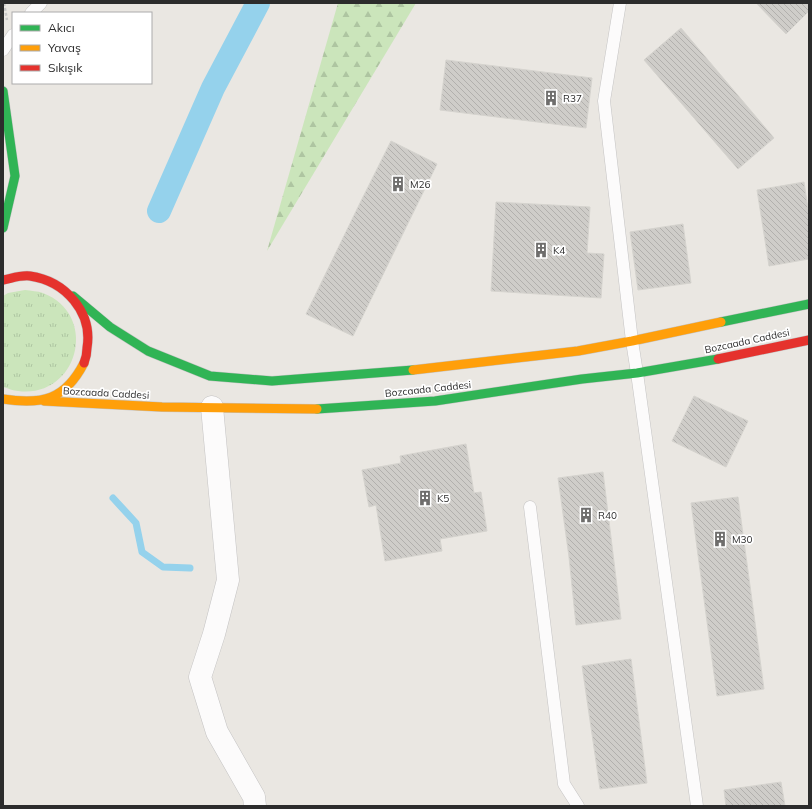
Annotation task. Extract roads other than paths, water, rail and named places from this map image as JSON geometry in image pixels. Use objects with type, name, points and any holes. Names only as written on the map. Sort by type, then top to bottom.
[{"type":"street","points":[[3,91],[15,176],[3,228]]},
{"type":"street","name":"Bozcaada Caddesi","points":[[3,280],[18,276],[38,277],[57,284],[110,327],[148,351],[210,376],[272,381],[398,372],[578,351],[809,304]]},
{"type":"street","points":[[44,401],[63,391],[68,386],[78,375],[87,356],[89,335],[84,314],[73,296]]},
{"type":"street","name":"Bozcaada Caddesi","points":[[3,399],[20,402],[44,401],[162,407],[319,408],[435,401],[708,361],[809,340]]},
{"type":"street","points":[[212,407],[228,580],[214,634],[200,677],[217,732],[254,797],[255,806]]},
{"type":"lane","points":[[32,12],[41,3]]},
{"type":"lane","points":[[620,3],[604,101],[632,341],[697,806]]},
{"type":"lane","points":[[3,50],[12,36]]},
{"type":"lane","points":[[530,507],[564,784],[578,806]]},
{"type":"waterway","points":[[159,211],[213,88],[258,3]]},
{"type":"waterway","points":[[113,498],[136,523],[142,552],[163,567],[190,568]]},
{"type":"place","name":"R37","points":[[551,98]]},
{"type":"place","name":"M26","points":[[398,184]]},
{"type":"place","name":"K4","points":[[541,250]]},
{"type":"place","name":"K5","points":[[425,498]]},
{"type":"place","name":"R40","points":[[586,515]]},
{"type":"place","name":"M30","points":[[720,539]]}]
